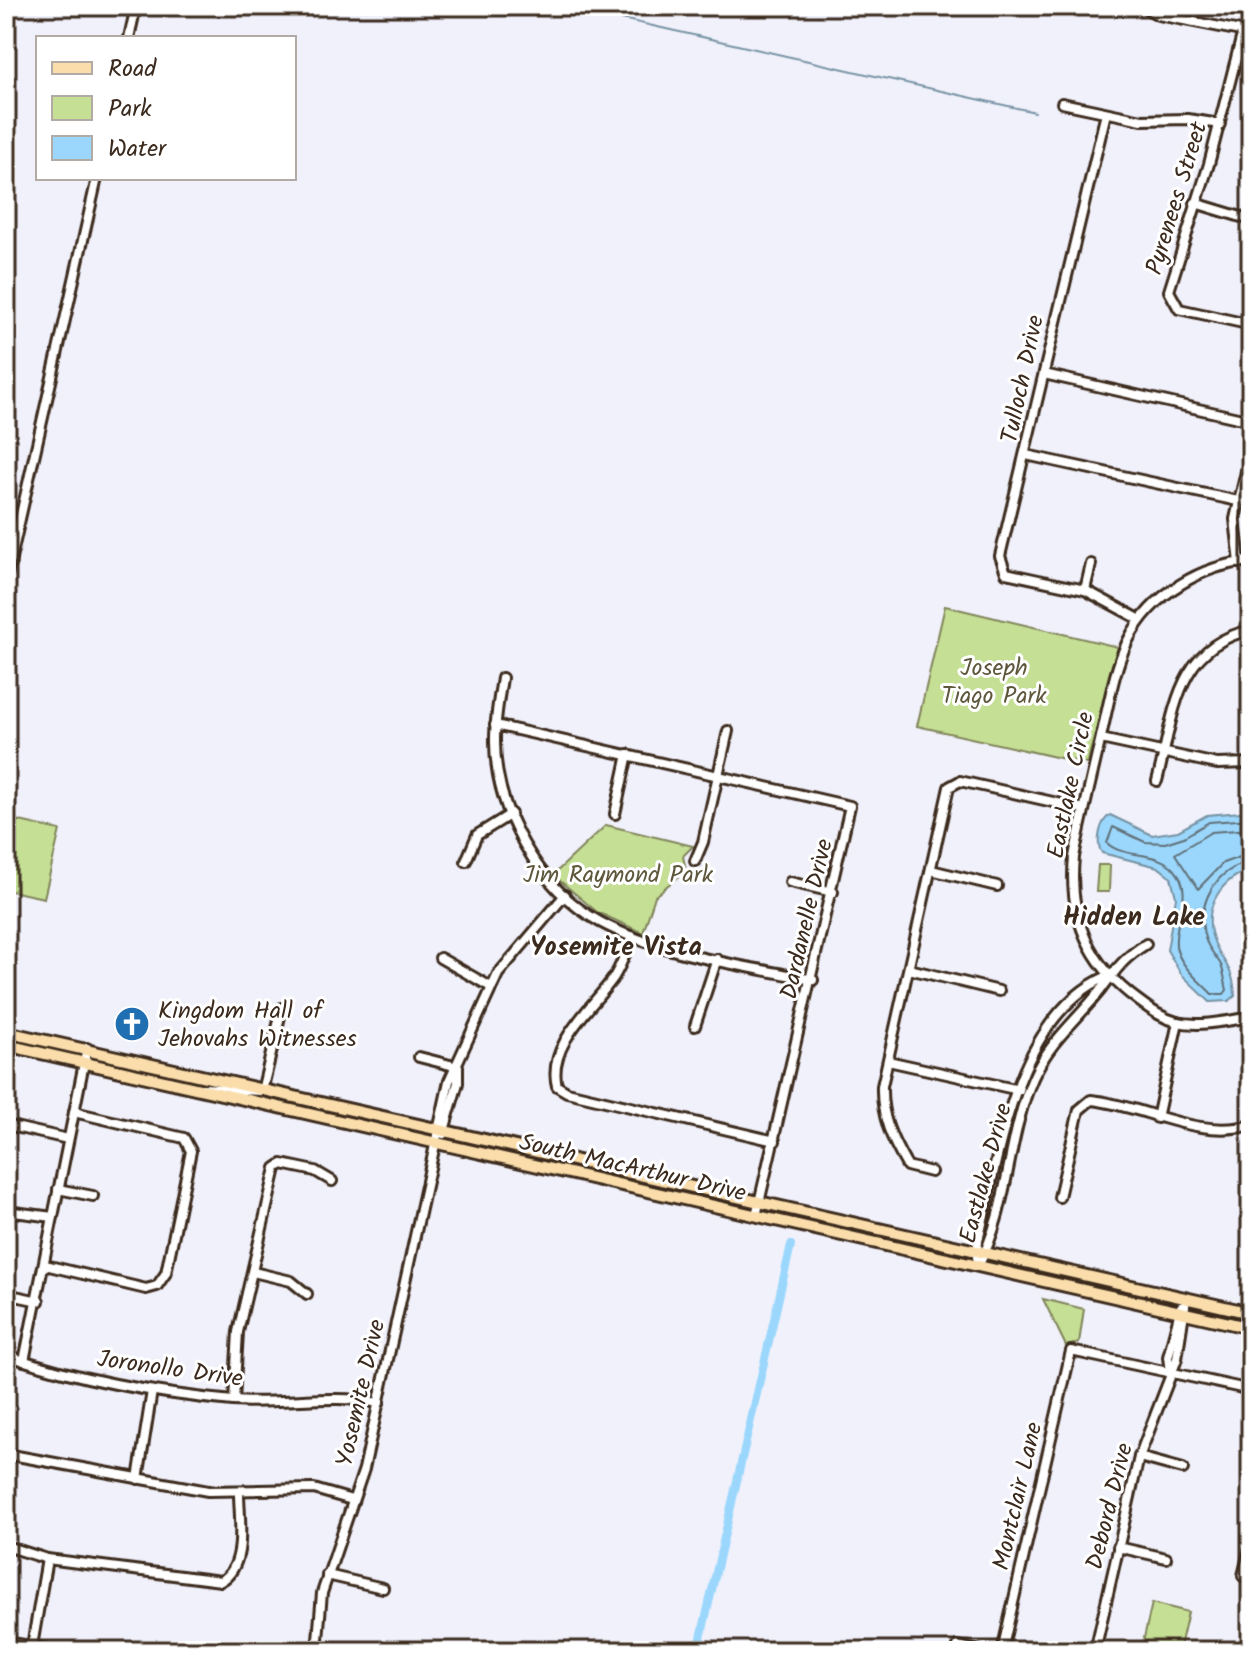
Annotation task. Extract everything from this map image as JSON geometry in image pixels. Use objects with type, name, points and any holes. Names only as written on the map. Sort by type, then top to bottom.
[{"type":"main road","name":"South MacArthur Drive","points":[[6,1032],[1251,1313]]},
{"type":"main road","name":"South MacArthur Drive","points":[[6,1045],[1251,1328]]},
{"type":"street","points":[[129,36],[136,6]]},
{"type":"street","points":[[1142,6],[1158,15],[1247,32]]},
{"type":"street","name":"Pyrenees Street","points":[[1243,323],[1179,309],[1170,298],[1171,279],[1247,32]]},
{"type":"street","points":[[1062,103],[1142,120],[1188,119],[1220,124]]},
{"type":"street","name":"Tulloch Drive","points":[[1106,113],[1000,556],[1006,573],[1085,590],[1108,599],[1139,619]]},
{"type":"street","points":[[6,581],[97,180]]},
{"type":"street","points":[[1195,203],[1251,220]]},
{"type":"street","points":[[1044,374],[1251,421]]},
{"type":"street","points":[[1240,563],[1235,538],[1238,501],[1251,450]]},
{"type":"street","points":[[1026,455],[1238,501]]},
{"type":"street","name":"Eastlake Circle","points":[[1251,561],[1190,579],[1164,594],[1139,619],[1119,661],[1084,809],[1074,857],[1073,906],[1084,940],[1108,975],[1161,1016],[1178,1022],[1202,1024],[1251,1017]]},
{"type":"street","points":[[1085,590],[1091,564]]},
{"type":"street","points":[[1157,781],[1185,674],[1220,641],[1251,630]]},
{"type":"street","points":[[502,678],[495,725],[499,782],[521,841],[565,895],[599,921],[632,936],[813,980]]},
{"type":"street","points":[[495,725],[718,774]]},
{"type":"street","points":[[695,861],[703,842],[728,731]]},
{"type":"street","points":[[1101,739],[1217,764],[1251,763]]},
{"type":"street","points":[[615,814],[628,754]]},
{"type":"street","name":"Dardanelle Drive","points":[[718,774],[850,806],[813,980],[756,1216]]},
{"type":"street","points":[[931,1172],[907,1166],[891,1139],[882,1102],[888,1061],[953,783],[960,781],[1084,809]]},
{"type":"street","points":[[466,861],[477,835],[511,814]]},
{"type":"street","points":[[931,870],[997,886]]},
{"type":"street","points":[[790,882],[833,892]]},
{"type":"street","name":"Yosemite Drive","points":[[317,1651],[320,1608],[327,1575],[379,1403],[438,1142],[458,1083],[458,1067],[471,1026],[491,987],[518,949],[565,895]]},
{"type":"street","points":[[632,936],[615,975],[563,1046],[555,1080],[560,1089],[775,1141]]},
{"type":"street","name":"Eastlake Drive","points":[[981,1253],[1028,1090],[1056,1038],[1101,990],[1108,975],[1128,955],[1146,944]]},
{"type":"street","points":[[440,958],[491,987]]},
{"type":"street","points":[[695,1026],[717,959]]},
{"type":"street","points":[[909,969],[999,991]]},
{"type":"street","name":"Eastlake Drive","points":[[978,1266],[1014,1090],[1047,1031],[1092,982],[1108,975]]},
{"type":"street","points":[[201,1088],[221,1087],[256,1094],[264,1088],[282,1008]]},
{"type":"street","points":[[1157,1118],[1178,1022]]},
{"type":"street","points":[[24,1361],[39,1301],[87,1048]]},
{"type":"street","points":[[419,1057],[458,1067]]},
{"type":"street","points":[[888,1061],[1014,1090],[1028,1090]]},
{"type":"street","points":[[1059,1197],[1079,1110],[1084,1103],[1095,1100],[1157,1118],[1220,1128],[1251,1125]]},
{"type":"street","points":[[45,1265],[146,1289],[157,1286],[166,1273],[191,1151],[189,1143],[172,1134],[74,1112]]},
{"type":"street","points":[[6,1125],[68,1139]]},
{"type":"street","points":[[234,1401],[238,1332],[276,1168],[282,1164],[315,1171],[332,1181]]},
{"type":"street","points":[[58,1189],[93,1196]]},
{"type":"street","points":[[6,1211],[53,1217]]},
{"type":"street","points":[[253,1272],[291,1281],[307,1294]]},
{"type":"street","points":[[6,1294],[39,1301]]},
{"type":"street","name":"Debord Drive","points":[[1095,1651],[1139,1457],[1163,1402],[1170,1373],[1168,1357],[1186,1299]]},
{"type":"street","name":"Montclair Lane","points":[[1002,1651],[1071,1351],[1170,1373]]},
{"type":"street","name":"Joronollo Drive","points":[[6,1355],[152,1391],[234,1401],[350,1397],[379,1403]]},
{"type":"street","points":[[1170,1373],[1251,1390]]},
{"type":"street","points":[[138,1479],[152,1391]]},
{"type":"street","points":[[6,1454],[138,1479],[239,1493],[314,1489],[352,1500]]},
{"type":"street","points":[[1139,1457],[1183,1469]]},
{"type":"street","points":[[6,1546],[47,1559],[211,1581],[227,1577],[235,1565],[239,1545],[239,1493]]},
{"type":"street","points":[[1243,1576],[1251,1544]]},
{"type":"street","points":[[1118,1547],[1166,1558]]},
{"type":"street","points":[[32,1646],[47,1559]]},
{"type":"street","points":[[327,1575],[383,1588]]},
{"type":"street","points":[[6,1642],[60,1651]]},
{"type":"street","points":[[958,1646],[981,1651]]},
{"type":"green space","name":"Joseph Tiago Park","points":[[945,606],[1118,647],[1087,764],[917,726]]},
{"type":"green space","points":[[6,818],[60,830],[44,898],[6,890]]},
{"type":"green space","name":"Jim Raymond Park","points":[[606,825],[693,846],[683,856],[686,870],[655,896],[643,933],[597,912],[553,875]]},
{"type":"green space","points":[[1098,865],[1110,865],[1109,892],[1096,892]]},
{"type":"green space","points":[[1043,1299],[1084,1309],[1079,1343],[1066,1346]]},
{"type":"green space","points":[[1152,1603],[1188,1612],[1179,1651],[1147,1651],[1149,1644],[1143,1642]]},
{"type":"water","name":"Hidden Lake","points":[[1251,811],[1251,870],[1223,887],[1210,916],[1213,939],[1230,971],[1235,996],[1229,1001],[1210,1002],[1181,974],[1167,950],[1176,897],[1171,877],[1158,867],[1102,853],[1100,832],[1110,815],[1152,835],[1178,831],[1207,815]]},
{"type":"waterway","points":[[564,6],[1035,112]]},
{"type":"waterway","points":[[698,1651],[791,1245]]},
{"type":"place","name":"Kingdom Hall of Jehovahs Witnesses","points":[[132,1024]]},
{"type":"district","name":"Hidden Lake","points":[[1134,916]]},
{"type":"district","name":"Yosemite Vista","points":[[616,946]]}]
